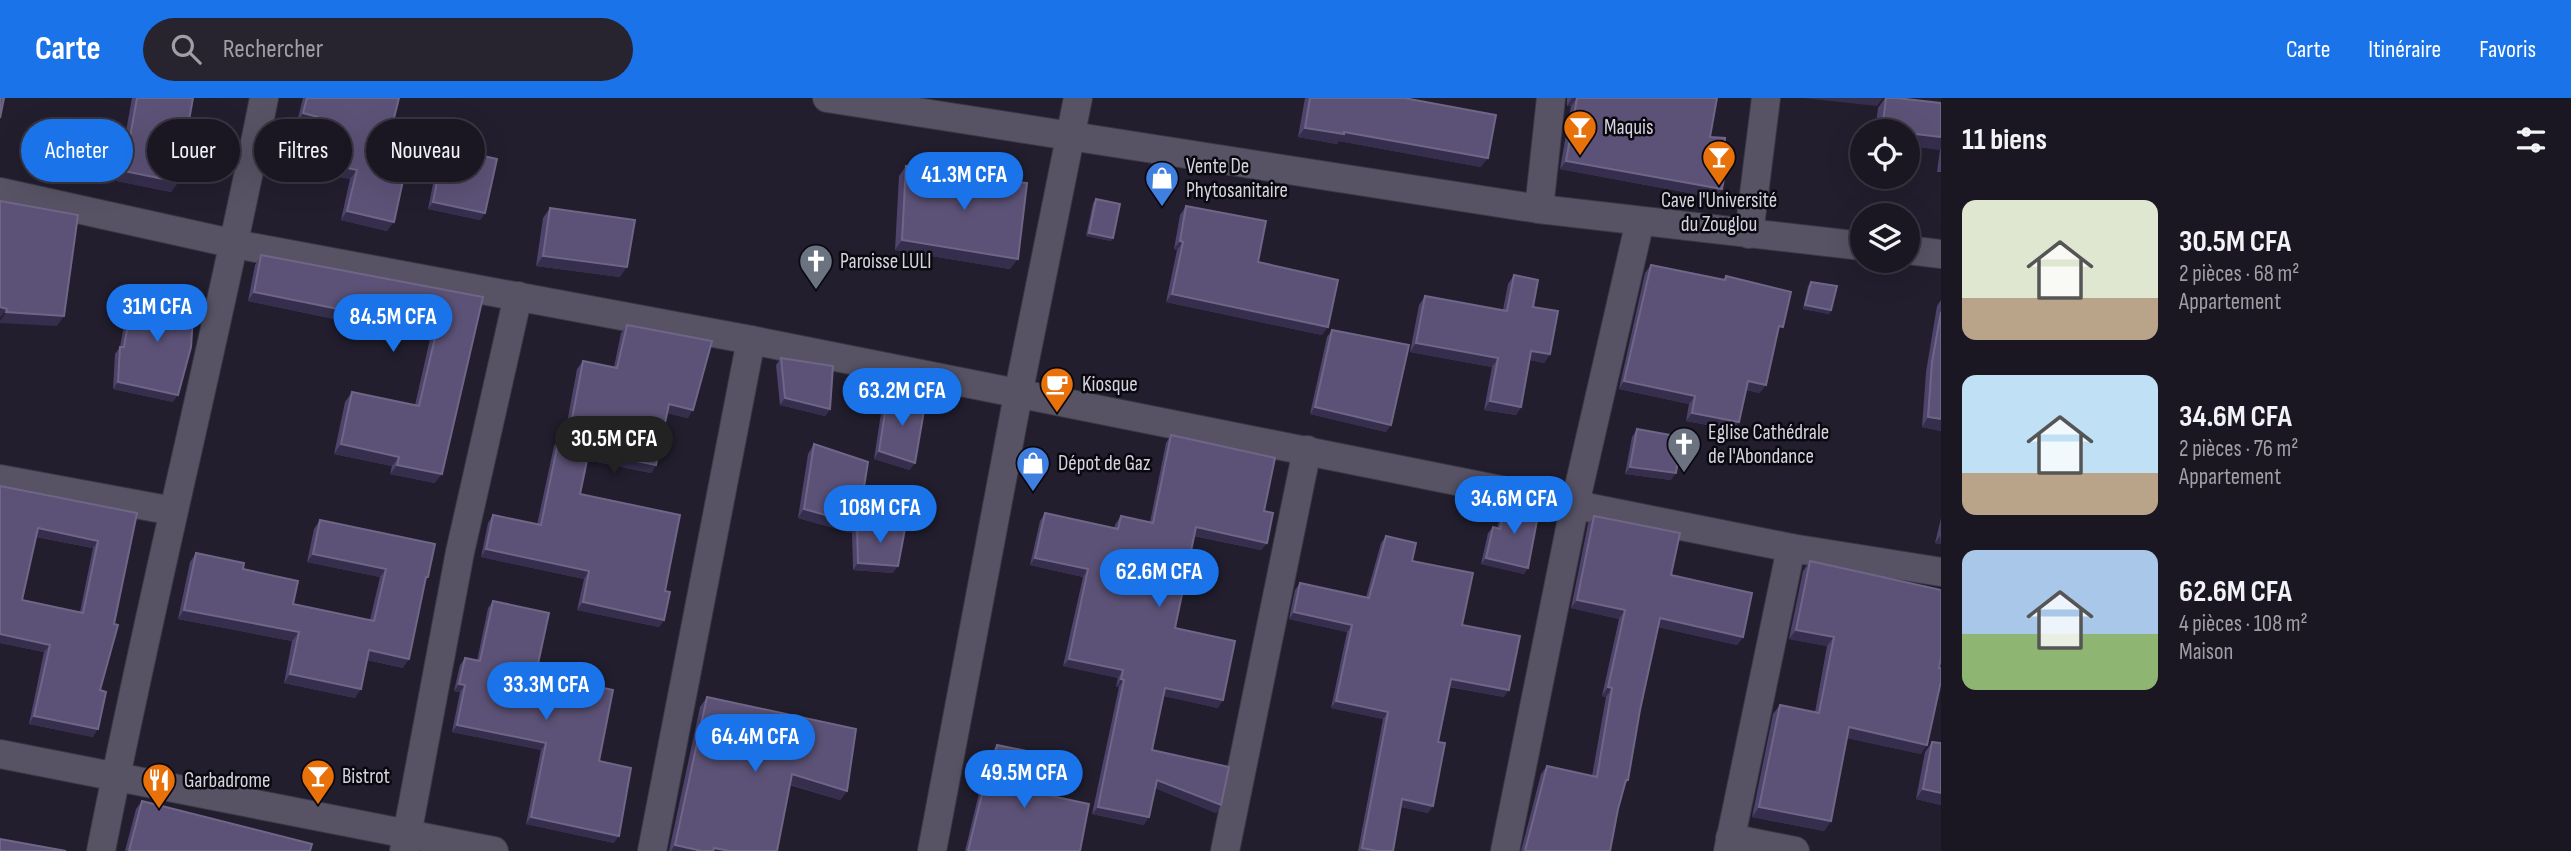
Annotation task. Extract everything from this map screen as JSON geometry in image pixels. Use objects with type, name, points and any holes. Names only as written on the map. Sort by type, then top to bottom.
[{"type":"street","points":[[101,851],[173,511],[235,244],[264,98]]},
{"type":"street","points":[[827,98],[1539,209],[1850,245]]},
{"type":"street","points":[[932,851],[1018,395],[1079,98]]},
{"type":"street","points":[[1539,209],[1551,98]]},
{"type":"street","points":[[1749,234],[1766,98]]},
{"type":"street","points":[[0,192],[235,244],[751,340],[1791,548],[1941,572]]},
{"type":"street","points":[[1505,851],[1575,504],[1640,221]]},
{"type":"street","points":[[1920,251],[1941,254]]},
{"type":"street","points":[[405,843],[460,552],[518,296]]},
{"type":"street","points":[[652,851],[751,340]]},
{"type":"street","points":[[1225,851],[1307,450]]},
{"type":"street","points":[[0,479],[173,511]]},
{"type":"street","points":[[1791,548],[1729,844],[1795,851]]},
{"type":"street","points":[[0,754],[115,777],[405,843],[494,851]]},
{"type":"building","points":[[0,98],[4,98],[0,118]]},
{"type":"building","points":[[137,98],[193,98],[189,119],[147,119],[147,176],[133,173],[133,120]]},
{"type":"building","points":[[307,98],[399,98],[394,119],[366,119],[366,182],[403,182],[394,222],[347,211],[357,170],[352,169],[352,119],[318,119],[303,113]]},
{"type":"building","points":[[1310,98],[1404,98],[1496,115],[1488,158],[1344,132],[1305,128]]},
{"type":"building","points":[[1577,98],[1717,98],[1710,137],[1725,138],[1724,162],[1727,163],[1722,189],[1566,161]]},
{"type":"building","points":[[1886,98],[1941,103],[1941,137],[1920,134],[1920,119],[1883,119]]},
{"type":"building","points":[[485,156],[497,159],[485,213],[433,202],[437,182],[485,182]]},
{"type":"building","points":[[906,166],[1027,183],[1018,259],[902,240]]},
{"type":"building","points":[[1096,199],[1120,204],[1113,238],[1089,233]]},
{"type":"building","points":[[0,201],[78,215],[64,316],[6,312],[7,309],[0,307]]},
{"type":"building","points":[[1186,206],[1266,221],[1258,262],[1338,280],[1328,327],[1172,294],[1183,242],[1180,241]]},
{"type":"building","points":[[550,208],[635,220],[627,267],[543,256]]},
{"type":"building","points":[[261,255],[483,297],[442,474],[397,465],[399,457],[341,444],[352,392],[419,406],[437,329],[254,292]]},
{"type":"building","points":[[1651,265],[1725,280],[1726,276],[1791,292],[1783,327],[1779,326],[1766,385],[1748,381],[1739,422],[1692,413],[1695,396],[1624,381]]},
{"type":"building","points":[[1514,275],[1538,280],[1533,307],[1558,311],[1550,354],[1531,351],[1521,407],[1490,401],[1498,358],[1416,343],[1425,296],[1507,311]]},
{"type":"building","points":[[1811,282],[1837,286],[1831,310],[1805,305]]},
{"type":"building","points":[[133,295],[194,303],[191,347],[178,395],[118,382],[120,347],[124,347]]},
{"type":"building","points":[[1941,312],[1941,419],[1928,417],[1932,362]]},
{"type":"building","points":[[627,325],[712,341],[693,410],[669,404],[656,465],[589,451],[580,494],[680,515],[665,591],[670,592],[664,620],[583,602],[589,571],[486,549],[493,515],[541,525],[559,438],[568,440],[583,361],[617,368]]},
{"type":"building","points":[[1332,330],[1409,345],[1391,425],[1315,407]]},
{"type":"building","points":[[781,358],[833,366],[830,409],[785,398]]},
{"type":"building","points":[[926,399],[915,463],[879,451],[887,400]]},
{"type":"building","points":[[1637,429],[1682,437],[1676,473],[1630,467]]},
{"type":"building","points":[[1171,435],[1275,458],[1264,511],[1273,513],[1267,543],[1196,527],[1175,628],[1235,641],[1223,700],[1165,688],[1152,750],[1229,767],[1221,805],[1157,780],[1149,817],[1098,807],[1124,680],[1121,679],[1123,670],[1069,659],[1088,569],[1035,558],[1045,513],[1118,529],[1121,516],[1153,523]]},
{"type":"building","points":[[814,444],[868,462],[858,524],[804,509]]},
{"type":"building","points":[[0,486],[137,513],[114,624],[118,625],[100,690],[106,692],[98,729],[34,716],[50,645],[0,634]],"holes":[[[38,528],[98,541],[83,613],[22,600]]]},
{"type":"building","points":[[1506,502],[1539,510],[1528,568],[1486,558],[1493,527],[1500,529]]},
{"type":"building","points":[[1594,516],[1680,533],[1671,575],[1752,593],[1743,637],[1660,618],[1628,780],[1618,809],[1610,851],[1525,851],[1547,766],[1597,777],[1612,688],[1608,687],[1625,610],[1577,600]]},
{"type":"building","points":[[320,520],[435,544],[409,659],[369,650],[361,689],[290,674],[299,632],[184,610],[196,553],[244,563],[243,569],[298,581],[293,604],[374,621],[386,569],[313,554]]},
{"type":"building","points":[[857,526],[905,529],[898,566],[858,563]]},
{"type":"building","points":[[1386,536],[1416,543],[1412,561],[1473,573],[1462,625],[1520,636],[1509,690],[1451,679],[1438,742],[1445,743],[1433,806],[1402,799],[1393,851],[1377,851],[1362,848],[1388,712],[1336,701],[1352,625],[1294,612],[1300,583],[1369,598]]},
{"type":"building","points":[[1810,561],[1941,590],[1941,681],[1927,745],[1849,727],[1831,821],[1759,807],[1780,705],[1819,713],[1834,637],[1796,630]]},
{"type":"building","points":[[493,601],[549,613],[536,673],[613,690],[599,761],[631,768],[619,836],[531,817],[546,743],[457,725],[465,685],[459,684],[465,658],[480,661]]},
{"type":"building","points":[[707,697],[856,729],[847,791],[792,774],[777,851],[730,851],[714,848],[713,851],[702,851],[675,845]]},
{"type":"building","points":[[1932,742],[1941,743],[1941,793],[1923,789]]},
{"type":"building","points":[[997,745],[1041,754],[1033,792],[1089,804],[1080,851],[968,851]]},
{"type":"building","points":[[142,801],[312,844],[310,851],[129,851]]},
{"type":"building","points":[[0,839],[66,851],[0,851]]},
{"type":"place","name":"Maquis","points":[[1580,157]]},
{"type":"place","name":"Cave l'Université du Zouglou","points":[[1719,187]]},
{"type":"place","name":"Vente De Phytosanitaire","points":[[1162,208]]},
{"type":"place","name":"Paroisse LULI","points":[[816,291]]},
{"type":"place","name":"Kiosque","points":[[1057,414]]},
{"type":"place","name":"Eglise Cathédrale de l'Abondance","points":[[1684,474]]},
{"type":"place","name":"Dépot de Gaz","points":[[1033,493]]},
{"type":"place","name":"Bistrot","points":[[318,806]]},
{"type":"place","name":"Garbadrome","points":[[159,810]]}]
